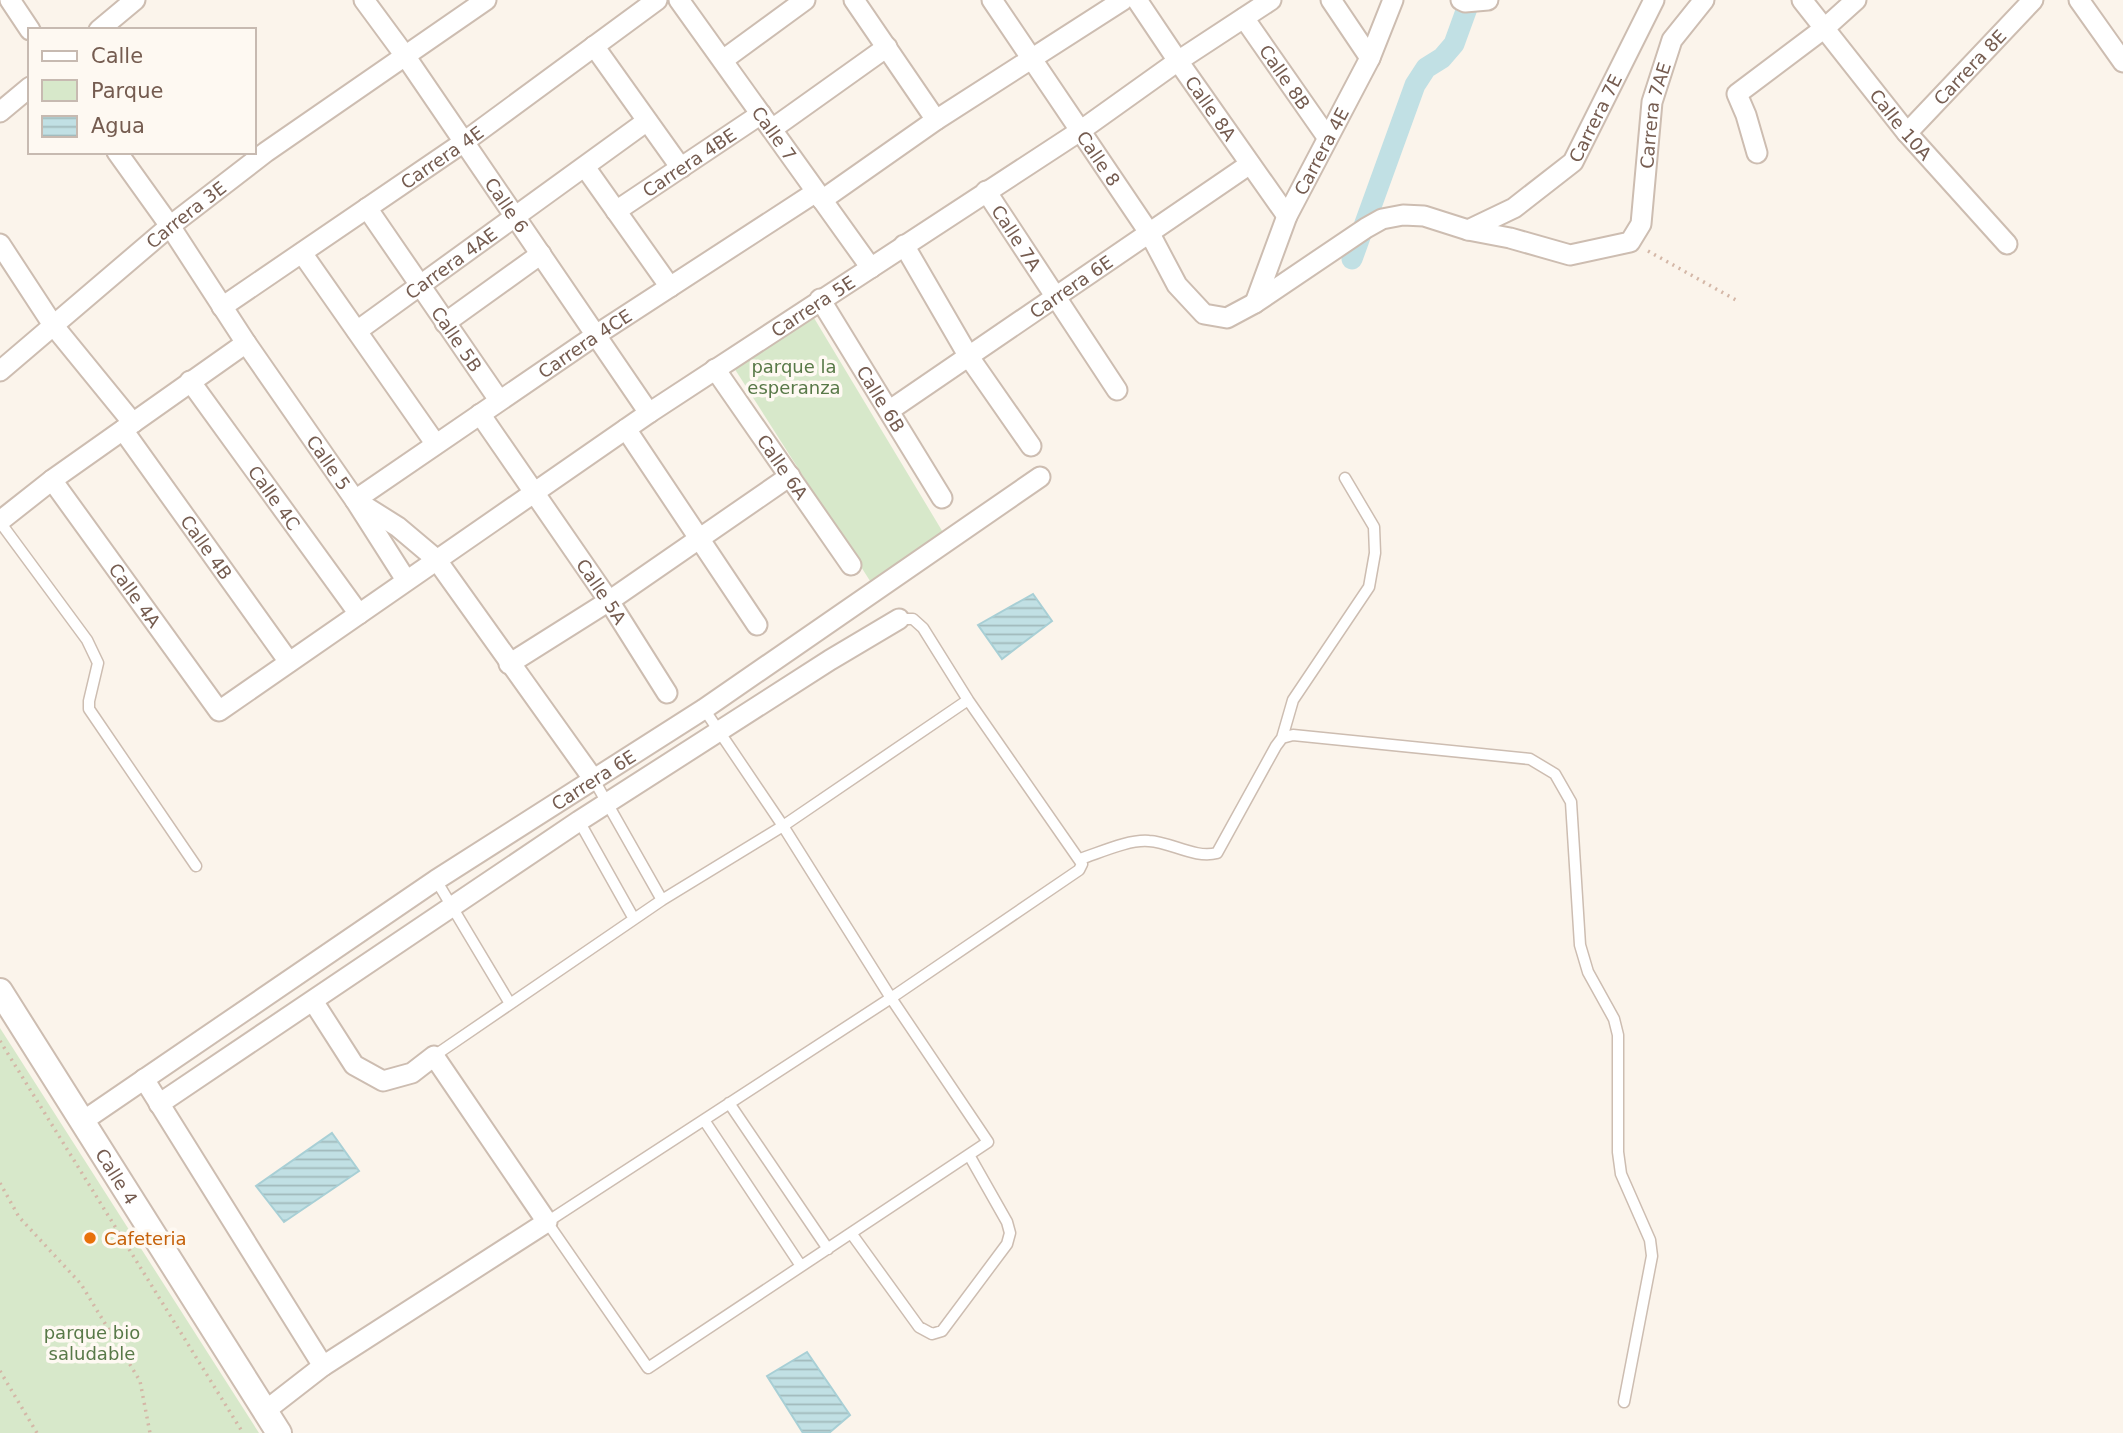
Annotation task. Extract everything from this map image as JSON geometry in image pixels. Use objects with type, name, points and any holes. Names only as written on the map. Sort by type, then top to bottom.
[{"type":"street","points":[[10,0],[29,28]]},
{"type":"street","points":[[101,28],[135,0]]},
{"type":"street","name":"Calle 6","points":[[364,0],[406,57],[649,413]]},
{"type":"street","name":"Carrera 3E","points":[[0,371],[170,226],[266,152],[486,0]]},
{"type":"street","name":"Carrera 4E","points":[[222,307],[464,142],[657,0]]},
{"type":"street","name":"Calle 7","points":[[680,0],[871,268]]},
{"type":"street","points":[[723,60],[805,0]]},
{"type":"street","points":[[854,0],[936,120]]},
{"type":"street","name":"Calle 8","points":[[992,0],[1150,234],[1177,285],[1204,314],[1227,318],[1255,303]]},
{"type":"street","name":"Carrera 4CE","points":[[355,500],[596,335],[819,196],[1123,0]]},
{"type":"street","name":"Calle 8A","points":[[1138,0],[1287,216]]},
{"type":"street","name":"Carrera 5E","points":[[219,711],[649,413],[1080,131],[1178,61],[1271,0]]},
{"type":"street","points":[[1331,0],[1370,58]]},
{"type":"street","name":"Carrera 4E","points":[[1255,303],[1287,216],[1370,58],[1393,0]]},
{"type":"street","name":"Carrera 7E","points":[[1468,230],[1514,208],[1573,162],[1654,0]]},
{"type":"street","name":"Carrera 7AE","points":[[1630,242],[1642,225],[1652,102],[1672,40],[1704,0]]},
{"type":"street","name":"Calle 10A","points":[[1802,0],[1826,27],[1907,133],[2007,244]]},
{"type":"street","points":[[1757,153],[1737,94],[1826,27],[1856,0]]},
{"type":"street","name":"Carrera 8E","points":[[1907,133],[2033,0]]},
{"type":"street","points":[[2079,0],[2123,62]]},
{"type":"street","points":[[1463,1],[1487,1]]},
{"type":"street","name":"Calle 8B","points":[[1244,18],[1327,137]]},
{"type":"street","points":[[594,46],[681,168]]},
{"type":"street","name":"Carrera 4BE","points":[[616,211],[681,168],[766,121],[887,47]]},
{"type":"street","points":[[0,112],[28,89]]},
{"type":"street","name":"Carrera 4AE","points":[[356,331],[647,121]]},
{"type":"street","name":"Calle 5","points":[[118,154],[355,500],[398,527],[436,559],[594,780]]},
{"type":"street","name":"Carrera 6E","points":[[890,410],[1250,164]]},
{"type":"street","points":[[585,167],[670,287]]},
{"type":"street","name":"Calle 7A","points":[[986,191],[1117,390]]},
{"type":"street","name":"Calle 5B","points":[[367,208],[499,400]]},
{"type":"street","points":[[1255,303],[1382,219],[1403,215],[1424,216],[1468,230],[1510,238],[1570,255],[1630,242]]},
{"type":"street","name":"Calle 4B","points":[[0,244],[53,325],[128,426],[289,662]]},
{"type":"street","points":[[904,245],[969,356],[1031,446]]},
{"type":"street","points":[[302,253],[435,443]]},
{"type":"street","points":[[445,323],[541,254]]},
{"type":"street","name":"Calle 6B","points":[[820,299],[942,498]]},
{"type":"street","points":[[0,521],[52,480],[246,342]]},
{"type":"street","name":"Calle 6A","points":[[715,369],[850,565]]},
{"type":"street","name":"Calle 4C","points":[[190,381],[359,614]]},
{"type":"street","name":"Calle 5A","points":[[480,414],[609,601],[667,693]]},
{"type":"street","points":[[626,429],[757,625]]},
{"type":"street","points":[[509,664],[609,601],[790,476]]},
{"type":"street","name":"Carrera 6E","points":[[83,1121],[436,880],[759,673],[1040,477]]},
{"type":"street","name":"Calle 4A","points":[[52,480],[219,711]]},
{"type":"street","points":[[355,500],[406,580]]},
{"type":"street","name":"Carrera 6E","points":[[159,1104],[579,821],[830,660],[899,619]]},
{"type":"street","points":[[813,636],[830,660]]},
{"type":"street","points":[[759,673],[773,696]]},
{"type":"street","points":[[562,799],[579,821]]},
{"type":"street","points":[[318,960],[334,986]]},
{"type":"street","name":"Calle 4","points":[[0,991],[279,1433]]},
{"type":"street","points":[[265,1411],[323,1366],[547,1222],[434,1056],[412,1073],[383,1081],[354,1065],[313,1001]]},
{"type":"street","points":[[231,1019],[246,1046]]},
{"type":"street","points":[[144,1079],[323,1366]]},
{"type":"lane","points":[[1080,859],[1140,840],[1207,856],[1217,853],[1282,738],[1293,700],[1369,587],[1375,554],[1374,527],[1345,478]]},
{"type":"lane","points":[[0,521],[87,640],[98,663],[89,709],[196,866]]},
{"type":"lane","points":[[704,709],[783,825],[891,998],[988,1142],[648,1368],[547,1222],[891,998],[1079,870],[1082,864],[968,699],[923,628],[913,619],[899,619]]},
{"type":"lane","points":[[434,1056],[509,1002],[662,900],[783,825],[968,699]]},
{"type":"lane","points":[[1282,738],[1293,735],[1530,759],[1555,774],[1571,802],[1580,945],[1588,972],[1614,1019],[1618,1035],[1618,1152],[1621,1174],[1650,1240],[1652,1256],[1624,1402]]},
{"type":"lane","points":[[594,780],[662,900]]},
{"type":"lane","points":[[579,821],[634,919]]},
{"type":"lane","points":[[436,880],[509,1002]]},
{"type":"lane","points":[[729,1103],[828,1249]]},
{"type":"lane","points":[[704,1120],[801,1266]]},
{"type":"lane","points":[[851,1233],[919,1327],[932,1334],[942,1331],[1006,1244],[1010,1234],[1007,1222],[968,1155]]},
{"type":"path","points":[[1630,242],[1736,300]]},
{"type":"path","points":[[0,1041],[243,1433]]},
{"type":"path","points":[[0,1183],[19,1217],[81,1284],[140,1381],[150,1433]]},
{"type":"path","points":[[0,1371],[37,1433]]},
{"type":"green space","name":"parque la esperanza","points":[[808,308],[944,534],[872,584],[729,360]]},
{"type":"green space","name":"parque bio saludable","points":[[0,1028],[259,1433],[0,1433]]},
{"type":"water","points":[[1033,594],[1052,621],[1002,659],[978,625]]},
{"type":"water","points":[[332,1133],[359,1171],[284,1222],[256,1186]]},
{"type":"water","points":[[807,1352],[850,1415],[829,1433],[803,1433],[767,1376]]},
{"type":"waterway","points":[[1352,259],[1415,85],[1426,68],[1442,58],[1454,44],[1470,0]]},
{"type":"place","name":"Cafeteria","points":[[90,1238]]}]
